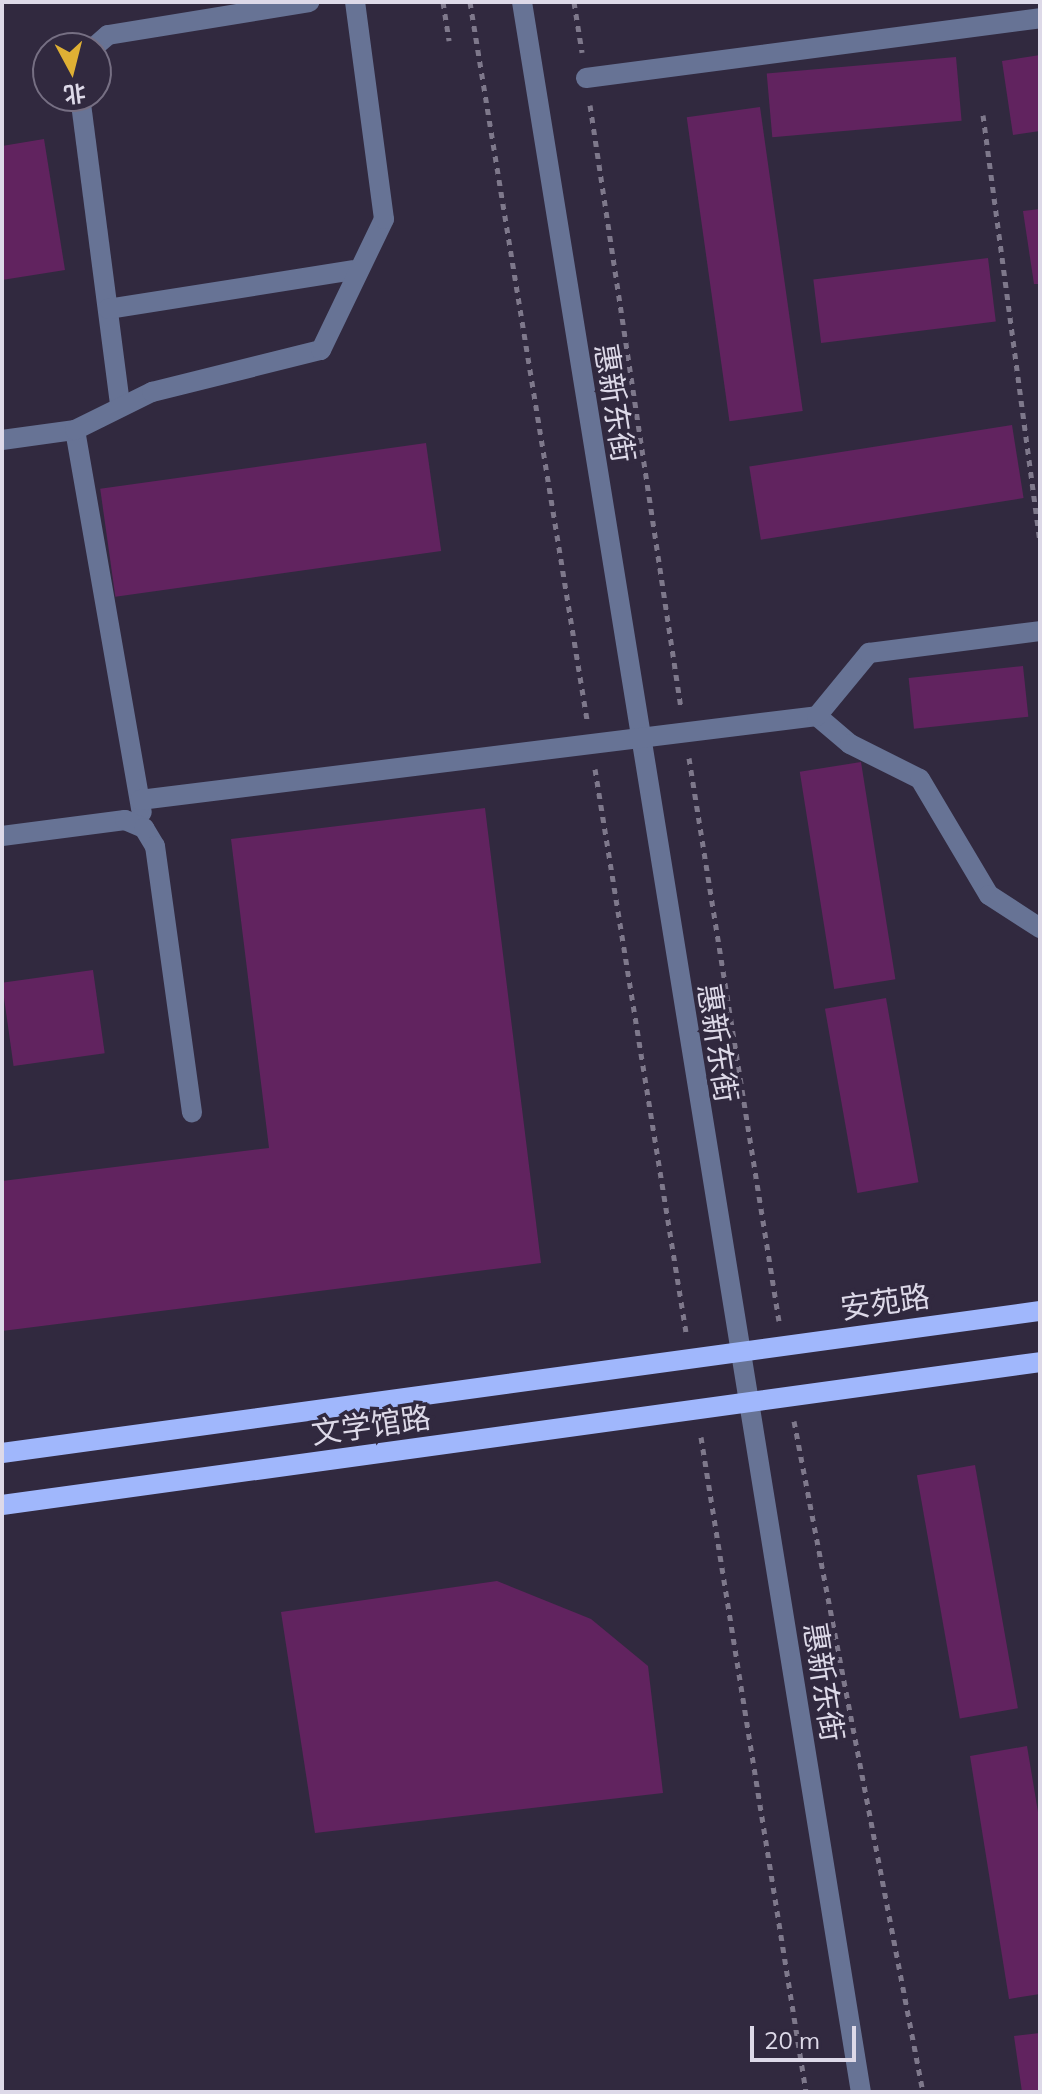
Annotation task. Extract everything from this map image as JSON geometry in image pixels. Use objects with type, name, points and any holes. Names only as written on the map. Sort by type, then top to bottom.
[{"type":"main road","name":"安苑路","points":[[739,1352],[1040,1311]]},
{"type":"main road","name":"文学馆路","points":[[2,1453],[739,1352]]},
{"type":"main road","points":[[748,1404],[1040,1362]]},
{"type":"main road","name":"文学馆路","points":[[2,1505],[748,1404]]},
{"type":"street","points":[[112,34],[309,2]]},
{"type":"street","points":[[2,440],[75,430],[120,403],[311,358],[328,338],[353,270],[377,237],[385,195],[355,2]]},
{"type":"street","name":"惠新东街","points":[[522,2],[637,739],[861,2092]]},
{"type":"street","points":[[586,78],[1040,18]]},
{"type":"street","points":[[82,112],[120,403]]},
{"type":"street","points":[[108,309],[353,270]]},
{"type":"street","points":[[75,430],[144,828],[155,846],[192,1112]]},
{"type":"street","points":[[140,800],[817,716],[869,653],[1040,631]]},
{"type":"street","points":[[817,716],[850,744],[920,779],[989,895],[1040,928]]},
{"type":"street","points":[[2,836],[125,820],[144,828]]},
{"type":"path","points":[[443,2],[449,41]]},
{"type":"path","points":[[470,2],[690,1359]]},
{"type":"path","points":[[574,2],[685,733],[783,1346]]},
{"type":"path","points":[[983,115],[1040,543]]},
{"type":"path","points":[[790,1399],[923,2092]]},
{"type":"path","points":[[697,1411],[806,2092]]},
{"type":"building","points":[[1040,55],[1040,131],[1013,135],[1002,61]]},
{"type":"building","points":[[956,57],[962,121],[772,137],[767,74]]},
{"type":"building","points":[[760,107],[803,411],[729,421],[687,117]]},
{"type":"building","points":[[44,139],[65,270],[2,280],[2,146]]},
{"type":"building","points":[[1040,209],[1040,284],[1034,284],[1023,211]]},
{"type":"building","points":[[988,258],[996,322],[821,343],[813,279]]},
{"type":"building","points":[[1012,425],[1024,498],[761,540],[749,467]]},
{"type":"building","points":[[426,443],[441,551],[115,597],[100,489]]},
{"type":"building","points":[[1023,666],[1028,717],[914,729],[909,678]]},
{"type":"building","points":[[861,762],[895,979],[834,989],[800,772]]},
{"type":"building","points":[[485,808],[541,1263],[2,1331],[2,1181],[269,1148],[231,839]]},
{"type":"building","points":[[93,970],[105,1053],[14,1066],[2,983]]},
{"type":"building","points":[[886,998],[918,1182],[857,1193],[825,1009]]},
{"type":"building","points":[[975,1465],[1018,1708],[960,1718],[917,1475]]},
{"type":"building","points":[[497,1581],[591,1619],[648,1666],[663,1793],[315,1833],[281,1612]]},
{"type":"building","points":[[1027,1746],[1040,1824],[1040,1994],[1009,1999],[970,1756]]},
{"type":"building","points":[[1040,2033],[1040,2092],[1022,2092],[1014,2036]]}]
